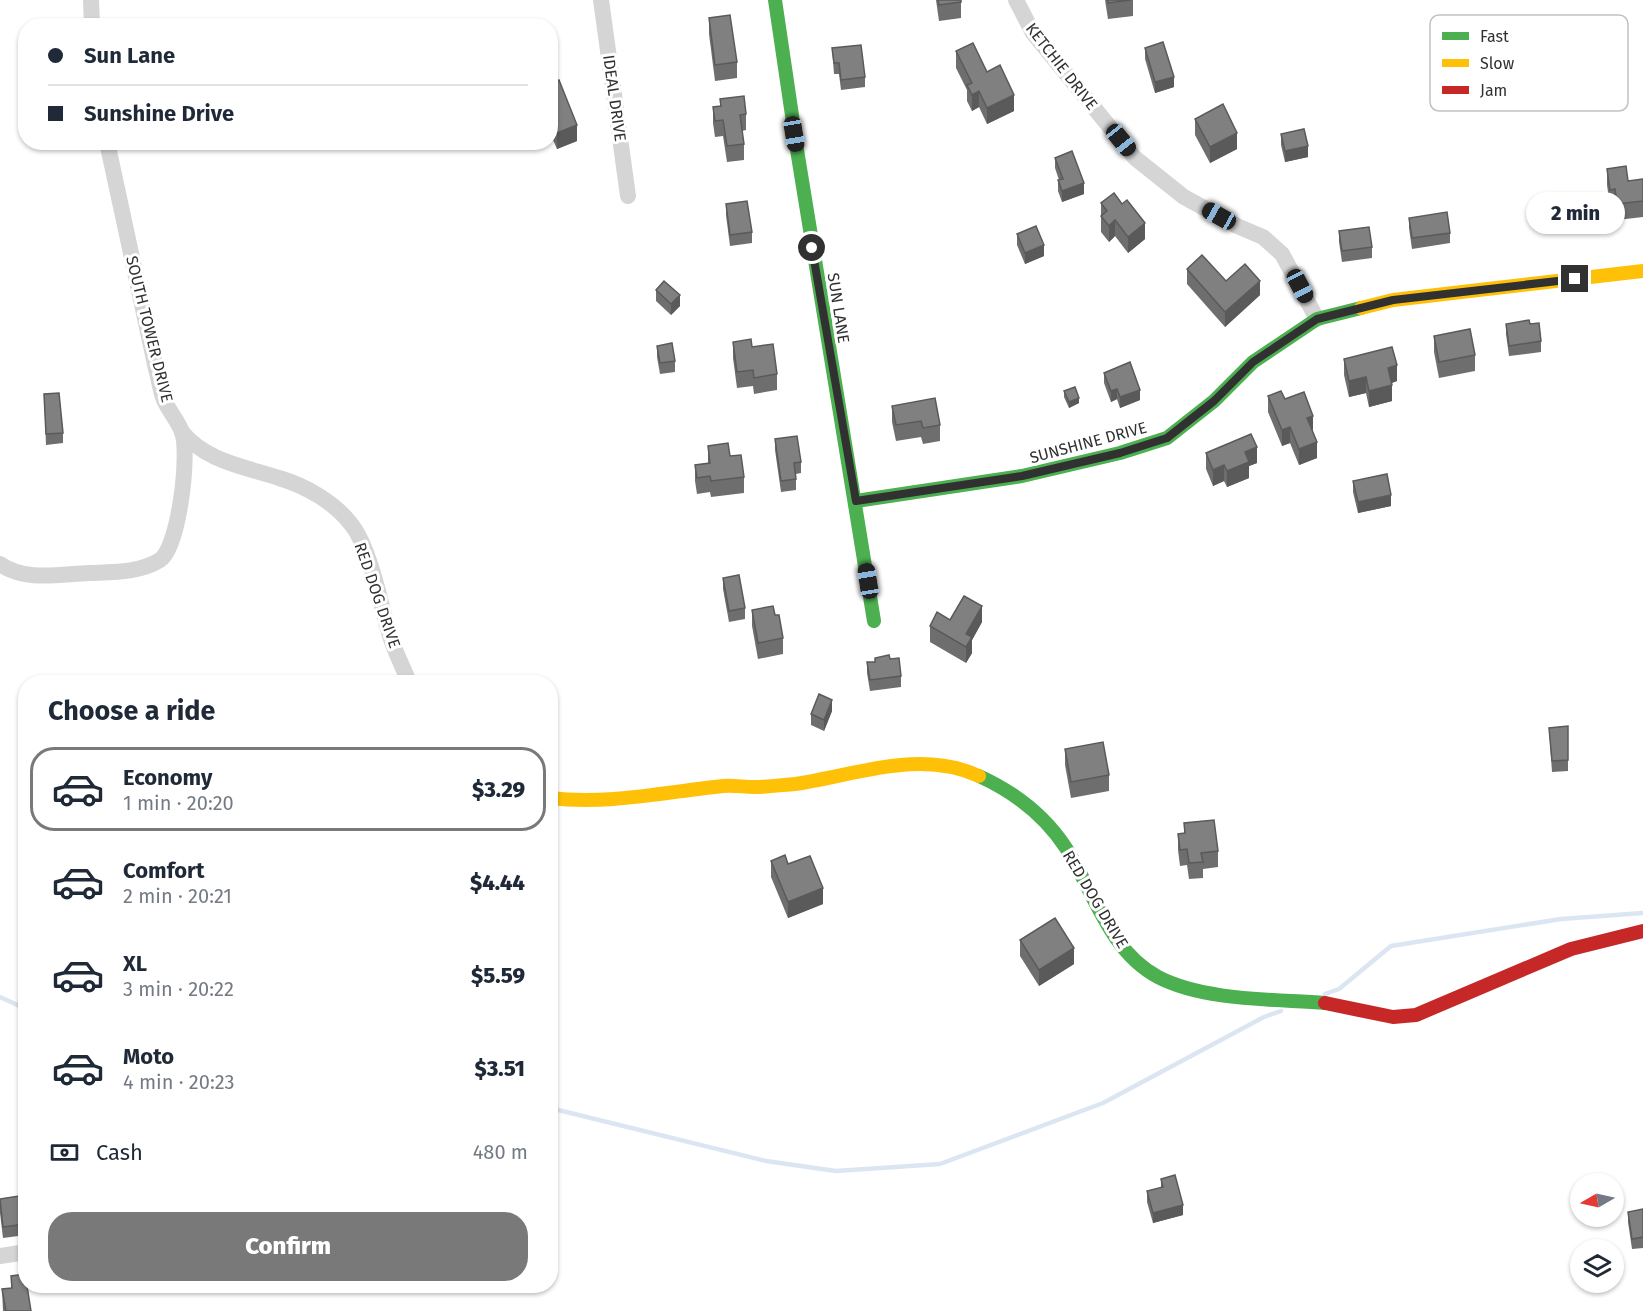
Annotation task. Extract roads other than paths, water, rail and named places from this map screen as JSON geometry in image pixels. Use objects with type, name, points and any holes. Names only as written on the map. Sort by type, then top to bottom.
[{"type":"street","points":[[91,0],[92,18]]},
{"type":"street","name":"IDEAL DRIVE","points":[[601,0],[628,196]]},
{"type":"street","name":"SUN LANE","points":[[775,0],[790,112],[874,621]]},
{"type":"street","name":"KETCHIE DRIVE","points":[[1016,0],[1033,33],[1135,158],[1184,197],[1237,226],[1263,237],[1282,254],[1317,319]]},
{"type":"street","name":"SOUTH TOWER DRIVE","points":[[0,564],[24,575],[142,569],[162,558],[173,537],[182,497],[184,464],[182,432],[164,399],[156,369],[109,150]]},
{"type":"street","name":"SUNSHINE DRIVE","points":[[856,501],[1022,476],[1120,453],[1167,438],[1214,401],[1253,362],[1317,319],[1393,300],[1643,271]]},
{"type":"street","name":"RED DOG DRIVE","points":[[182,432],[187,439],[228,463],[304,487],[325,499],[352,525],[366,552],[391,639],[406,675]]},
{"type":"street","name":"RED DOG DRIVE","points":[[558,799],[595,800],[729,786],[756,787],[794,784],[897,765],[924,763],[948,766],[976,775],[1041,816],[1055,832],[1128,952],[1136,962],[1157,977],[1188,988],[1244,997],[1326,1003],[1403,1018],[1416,1015],[1571,949],[1643,932]]},
{"type":"street","points":[[0,1256],[18,1253]]},
{"type":"waterway","points":[[1325,994],[1339,989],[1391,946],[1561,919],[1643,913]]},
{"type":"waterway","points":[[0,997],[18,1005]]},
{"type":"waterway","points":[[558,1110],[766,1161],[836,1171],[940,1164],[1103,1103],[1264,1017],[1281,1011]]}]
